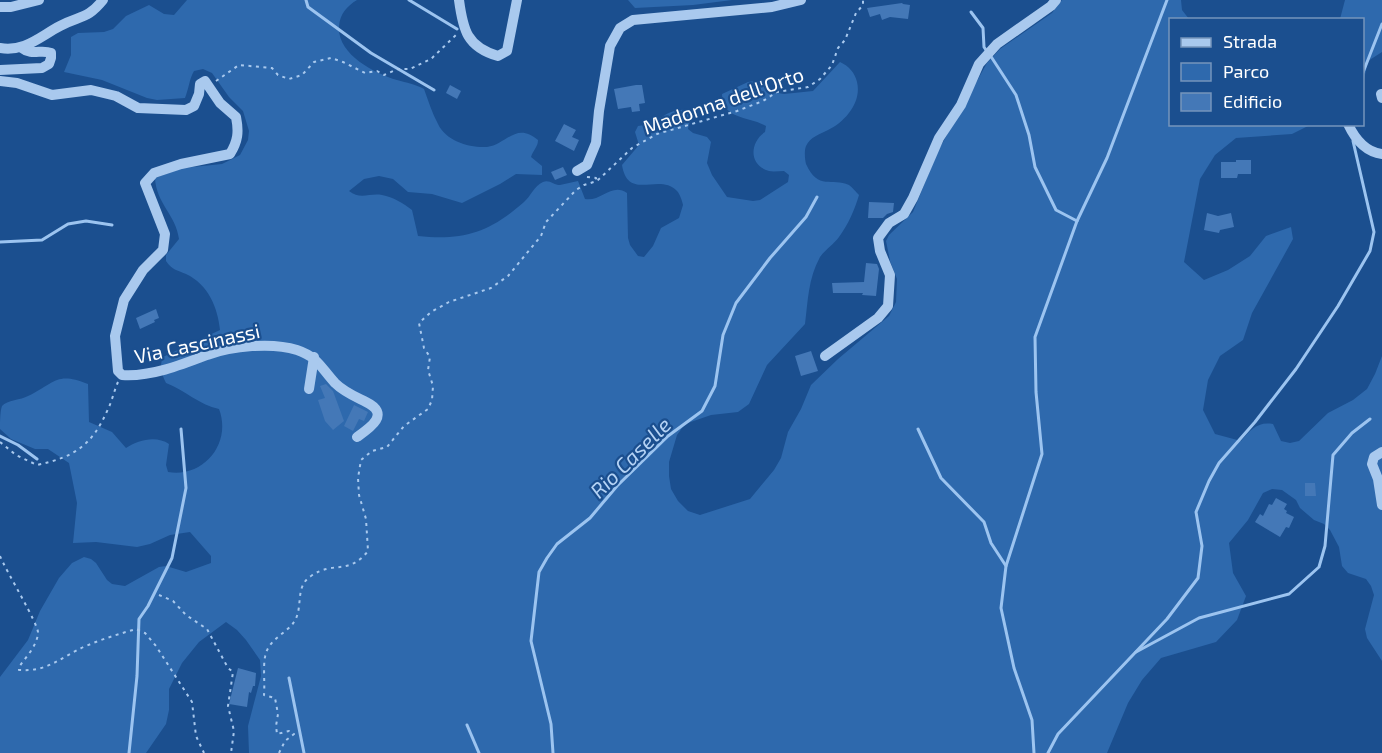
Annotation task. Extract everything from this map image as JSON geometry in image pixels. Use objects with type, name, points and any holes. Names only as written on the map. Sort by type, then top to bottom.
[{"type":"street","points":[[0,7],[11,7],[39,0]]},
{"type":"street","points":[[0,48],[22,48],[61,25],[83,18],[93,12],[103,0]]},
{"type":"street","points":[[459,0],[468,38],[486,53],[498,56],[507,51],[518,0]]},
{"type":"street","points":[[577,171],[587,165],[596,143],[610,46],[620,28],[633,20],[772,7],[801,0]]},
{"type":"street","points":[[825,356],[878,318],[888,306],[890,275],[880,251],[878,237],[889,223],[904,214],[939,138],[961,105],[979,64],[997,44],[1051,6],[1056,0]]},
{"type":"street","points":[[0,70],[42,68],[49,64],[51,53],[47,51],[26,52],[22,48]]},
{"type":"street","points":[[0,81],[17,83],[52,95],[91,90],[116,96],[138,108],[158,110],[186,110],[194,106],[200,84],[205,81],[209,87]]},
{"type":"street","name":"Via Cascinassi","points":[[209,87],[220,103],[236,117],[239,130],[237,143],[230,154],[180,164],[154,173],[146,183],[165,234],[163,250],[143,270],[124,300],[115,336],[118,371],[122,375],[140,375],[193,362],[208,355],[259,345],[287,348],[314,357]]},
{"type":"street","points":[[1349,126],[1364,147],[1370,152],[1382,154]]},
{"type":"street","points":[[309,389],[314,357]]},
{"type":"street","points":[[314,357],[335,383],[348,394],[374,406],[378,413],[373,425],[357,437]]},
{"type":"street","points":[[1382,452],[1374,457],[1372,464],[1378,479],[1382,505]]},
{"type":"path","name":"Madonna dell'Orto","points":[[279,753],[285,741],[294,734],[289,731],[277,734],[278,714],[275,698],[264,695],[265,657],[280,633],[293,624],[299,610],[299,595],[304,582],[330,567],[347,567],[360,562],[368,551],[366,519],[359,495],[358,478],[361,460],[372,451],[387,447],[404,426],[428,409],[432,400],[433,386],[428,370],[429,357],[424,348],[419,323],[431,312],[449,302],[491,288],[508,276],[525,259],[541,236],[546,222],[576,190],[584,184],[597,181],[632,148],[657,134],[737,111],[777,92],[808,87],[820,79],[832,65],[856,13],[863,5],[863,0]]},
{"type":"path","points":[[209,87],[239,65],[272,68],[278,75],[289,79],[302,75],[314,62],[331,58],[365,73],[377,71],[384,75],[398,69],[410,69],[431,59],[465,28]]},
{"type":"path","name":"Via Cascinassi","points":[[0,442],[16,455],[37,465],[72,455],[85,446],[108,410],[122,375]]},
{"type":"path","points":[[0,556],[37,626],[36,640],[19,670],[34,671],[45,668],[83,647],[136,629],[145,633],[192,702],[196,736],[204,753]]},
{"type":"path","points":[[159,595],[173,601],[186,615],[207,629],[228,668],[233,672],[228,706],[234,731],[231,753]]},
{"type":"green space","points":[[187,0],[357,0],[345,11],[339,26],[340,36],[350,54],[378,73],[424,89],[436,120],[446,135],[452,139],[466,145],[480,147],[494,145],[517,133],[530,135],[538,140],[531,157],[542,166],[542,175],[516,174],[462,203],[432,194],[408,192],[393,179],[379,176],[364,179],[349,191],[361,196],[386,196],[405,205],[412,210],[418,236],[449,237],[475,232],[499,221],[524,202],[543,182],[560,185],[578,181],[585,199],[622,190],[627,193],[630,245],[638,256],[644,257],[653,246],[661,228],[679,218],[683,205],[678,192],[670,186],[637,184],[625,176],[622,165],[639,145],[635,132],[638,126],[652,122],[673,111],[687,110],[691,116],[688,129],[707,137],[711,142],[707,163],[727,197],[760,200],[788,182],[789,175],[784,171],[769,171],[757,164],[754,147],[756,141],[765,132],[766,126],[731,113],[726,109],[722,94],[755,81],[771,92],[784,94],[813,91],[840,62],[849,68],[857,82],[855,104],[840,122],[810,140],[805,148],[805,158],[815,178],[849,185],[859,195],[851,217],[842,232],[822,254],[816,265],[809,290],[805,324],[767,365],[749,404],[738,412],[711,415],[685,424],[677,435],[669,462],[671,489],[688,511],[700,515],[750,499],[781,458],[788,432],[811,385],[889,316],[896,302],[897,279],[886,241],[889,235],[913,212],[938,151],[987,63],[1000,49],[1052,13],[1062,0],[1181,0],[1182,10],[1188,18],[1169,18],[1169,126],[1308,126],[1292,134],[1236,138],[1215,155],[1200,179],[1184,262],[1204,280],[1228,270],[1250,256],[1266,236],[1291,227],[1293,239],[1252,313],[1243,340],[1220,356],[1208,380],[1203,410],[1215,434],[1241,441],[1255,427],[1268,423],[1273,424],[1281,441],[1290,443],[1299,441],[1328,413],[1353,400],[1367,389],[1382,356],[1382,661],[1367,638],[1365,629],[1374,595],[1371,586],[1366,579],[1348,573],[1342,566],[1339,547],[1324,524],[1314,520],[1300,508],[1296,500],[1282,490],[1272,489],[1263,493],[1248,520],[1229,543],[1233,573],[1246,596],[1237,620],[1216,642],[1161,658],[1142,680],[1128,703],[1107,753],[249,753],[248,726],[261,676],[260,660],[246,640],[226,622],[199,642],[182,663],[169,689],[166,724],[146,753],[0,753],[0,677],[28,640],[40,611],[59,578],[72,563],[84,557],[91,559],[112,584],[125,586],[159,567],[166,566],[186,572],[211,563],[211,556],[190,532],[170,535],[137,547],[96,542],[73,543],[77,503],[69,463],[48,449],[35,449],[11,439],[0,429],[1,411],[4,404],[28,396],[56,380],[69,379],[88,384],[89,422],[112,432],[126,448],[153,439],[169,444],[166,465],[168,472],[181,472],[203,464],[212,456],[218,445],[222,434],[219,409],[166,383],[162,374],[163,357],[220,330],[217,313],[206,290],[194,278],[173,268],[166,261],[166,255],[179,239],[174,223],[159,195],[155,178],[183,168],[222,164],[240,155],[248,140],[249,131],[243,111],[229,97],[212,73],[203,69],[194,71],[185,98],[157,100],[102,80],[64,72],[71,55],[71,37],[78,33],[104,32],[113,29],[126,16],[149,5],[164,14],[174,15]]},
{"type":"green space","points":[[628,0],[732,0],[635,8]]},
{"type":"green space","points":[[1345,0],[1382,0],[1382,52],[1368,61],[1364,79],[1364,18],[1340,18]]},
{"type":"building","points":[[902,3],[910,5],[908,19],[890,17],[882,20],[880,14],[870,17],[867,8]]},
{"type":"building","points":[[450,85],[461,91],[457,99],[446,93]]},
{"type":"building","points":[[642,85],[645,103],[639,104],[640,111],[632,112],[631,107],[618,109],[614,89]]},
{"type":"building","points":[[564,124],[576,130],[572,137],[579,140],[574,151],[555,141]]},
{"type":"building","points":[[1236,160],[1251,160],[1251,174],[1238,174],[1237,178],[1221,178],[1221,162],[1236,162]]},
{"type":"building","points":[[563,167],[567,175],[555,180],[551,172]]},
{"type":"building","points":[[869,202],[894,203],[893,212],[883,218],[868,218]]},
{"type":"building","points":[[1207,213],[1218,216],[1231,213],[1234,227],[1220,230],[1219,233],[1204,230]]},
{"type":"building","points":[[866,263],[877,264],[879,269],[876,296],[862,295],[863,293],[833,293],[832,283],[864,282]]},
{"type":"building","points":[[156,309],[159,318],[140,329],[136,318]]},
{"type":"building","points":[[811,351],[818,371],[801,376],[795,356]]},
{"type":"building","points":[[326,384],[333,391],[344,421],[333,430],[325,421],[318,400],[325,398],[320,386]]},
{"type":"building","points":[[354,405],[368,412],[364,421],[359,419],[353,431],[344,426]]},
{"type":"building","points":[[1305,483],[1315,483],[1316,496],[1305,496]]},
{"type":"building","points":[[1276,498],[1287,504],[1284,509],[1286,513],[1294,517],[1289,528],[1286,527],[1280,537],[1255,522],[1260,514],[1263,516],[1269,504],[1272,505]]},
{"type":"building","points":[[238,668],[256,673],[255,686],[251,693],[249,692],[247,707],[229,704]]},
{"type":"waterway","points":[[306,0],[308,7],[371,53],[434,90]]},
{"type":"waterway","points":[[409,0],[457,29]]},
{"type":"waterway","points":[[1034,753],[1032,720],[1014,668],[1001,608],[1006,566],[1042,454],[1036,392],[1035,337],[1077,221],[1107,158],[1167,0]]},
{"type":"waterway","points":[[971,12],[983,28],[986,50]]},
{"type":"waterway","points":[[1364,70],[1382,24]]},
{"type":"waterway","points":[[990,55],[1016,95],[1029,135],[1035,167],[1056,210],[1077,221]]},
{"type":"waterway","points":[[1048,753],[1058,734],[1167,619],[1198,578],[1202,546],[1196,512],[1209,481],[1219,463],[1255,422],[1296,369],[1338,306],[1370,251],[1374,232],[1353,141]]},
{"type":"waterway","name":"Rio Caselle","points":[[553,753],[551,724],[531,641],[539,572],[557,544],[590,518],[617,486],[668,436],[702,411],[715,386],[723,335],[736,303],[770,258],[806,217],[817,197]]},
{"type":"waterway","points":[[0,242],[42,240],[68,224],[86,221],[112,225]]},
{"type":"waterway","points":[[1136,652],[1199,618],[1289,594],[1319,567],[1325,546],[1333,455],[1352,433],[1370,419]]},
{"type":"waterway","points":[[129,753],[137,676],[139,619],[172,558],[186,488],[181,429]]},
{"type":"waterway","points":[[918,429],[941,478],[984,522],[991,543],[1006,566]]},
{"type":"waterway","points":[[0,436],[18,445],[37,459]]},
{"type":"waterway","name":"Rio Caselle","points":[[289,678],[304,753]]},
{"type":"waterway","name":"Rio Caselle","points":[[467,725],[479,753]]}]
